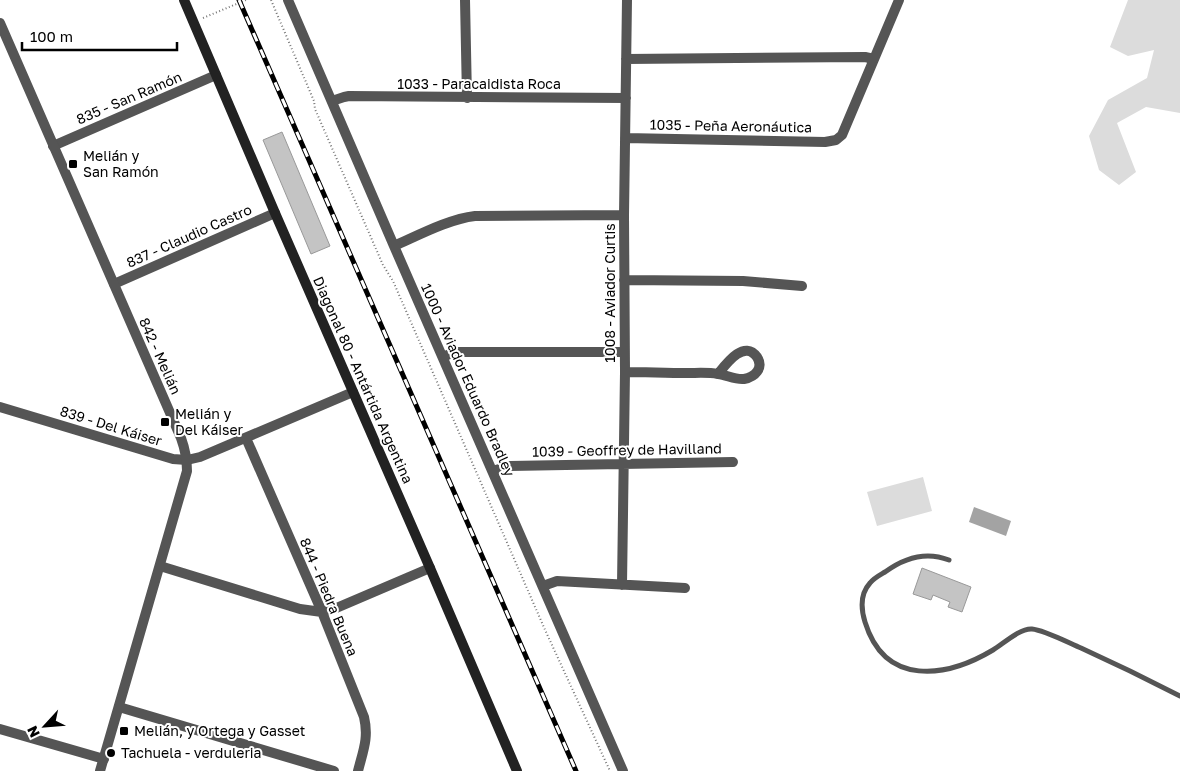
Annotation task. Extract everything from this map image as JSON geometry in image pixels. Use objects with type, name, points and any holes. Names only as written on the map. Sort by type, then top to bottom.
[{"type":"main road","name":"Diagonal 80 - Antártida Argentina","points":[[184,0],[517,771]]},
{"type":"street","name":"1000 - Aviador Eduardo Bradley","points":[[288,0],[623,771]]},
{"type":"street","points":[[465,0],[468,98]]},
{"type":"street","name":"1008 - Aviador Curtis","points":[[622,585],[627,0]]},
{"type":"street","points":[[626,59],[865,57],[874,59],[899,0]]},
{"type":"street","name":"842 - Melián","points":[[0,22],[186,451],[187,471],[100,771]]},
{"type":"street","name":"1035 - Peña Aeronáutica","points":[[625,138],[825,142],[836,140],[842,136],[874,59]]},
{"type":"street","name":"835 - San Ramón","points":[[53,146],[216,75]]},
{"type":"street","name":"1033 - Paracaidista Roca","points":[[332,101],[349,96],[626,98]]},
{"type":"street","name":"837 - Claudio Castro","points":[[114,284],[275,214]]},
{"type":"street","points":[[394,246],[454,220],[466,217],[624,215]]},
{"type":"street","points":[[624,280],[743,281],[802,286]]},
{"type":"street","points":[[443,357],[459,352],[624,352]]},
{"type":"street","points":[[624,372],[718,374]]},
{"type":"street","name":"839 - Del Káiser","points":[[0,407],[174,459],[187,460],[200,458],[353,392]]},
{"type":"street","name":"844 - Piedra Buena","points":[[246,438],[322,612],[364,717],[367,728],[365,745],[358,771]]},
{"type":"street","name":"1039 - Geoffrey de Havilland","points":[[492,471],[510,466],[733,462]]},
{"type":"street","points":[[160,566],[300,609],[322,612],[334,609],[430,568]]},
{"type":"street","points":[[543,586],[557,582],[685,588]]},
{"type":"street","points":[[119,707],[334,771]]},
{"type":"street","points":[[0,729],[104,759]]},
{"type":"lane","points":[[949,560],[932,555],[903,561],[873,580],[864,593],[862,600],[863,612],[872,638],[878,648],[898,665],[919,672],[944,670],[978,658],[1024,630],[1034,629],[1062,639],[1138,674],[1180,696]]},
{"type":"path","points":[[194,22],[246,0]]},
{"type":"path","points":[[271,0],[314,101],[315,109],[383,265],[393,280],[546,632],[610,771]]},
{"type":"shaded area","points":[[1128,0],[1180,0],[1180,113],[1146,107],[1117,123],[1136,172],[1119,185],[1099,170],[1089,136],[1108,100],[1147,78],[1154,50],[1128,56],[1110,47]]},
{"type":"shaded area","points":[[923,477],[932,511],[877,526],[867,492]]},
{"type":"shaded area","points":[[974,507],[1011,521],[1006,536],[969,522]]},
{"type":"building","points":[[282,132],[330,246],[311,254],[263,140]]},
{"type":"building","points":[[922,568],[971,587],[962,612],[948,607],[950,602],[933,595],[931,600],[913,594]]},
{"type":"railway","points":[[239,0],[576,771]]},
{"type":"place","name":"Melián y San Ramón","points":[[73,164]]},
{"type":"place","name":"Melián y Del Káiser","points":[[165,422]]},
{"type":"place","name":"Melián, y Ortega y Gasset","points":[[124,731]]},
{"type":"place","name":"Tachuela - verduleria","points":[[111,753]]}]
